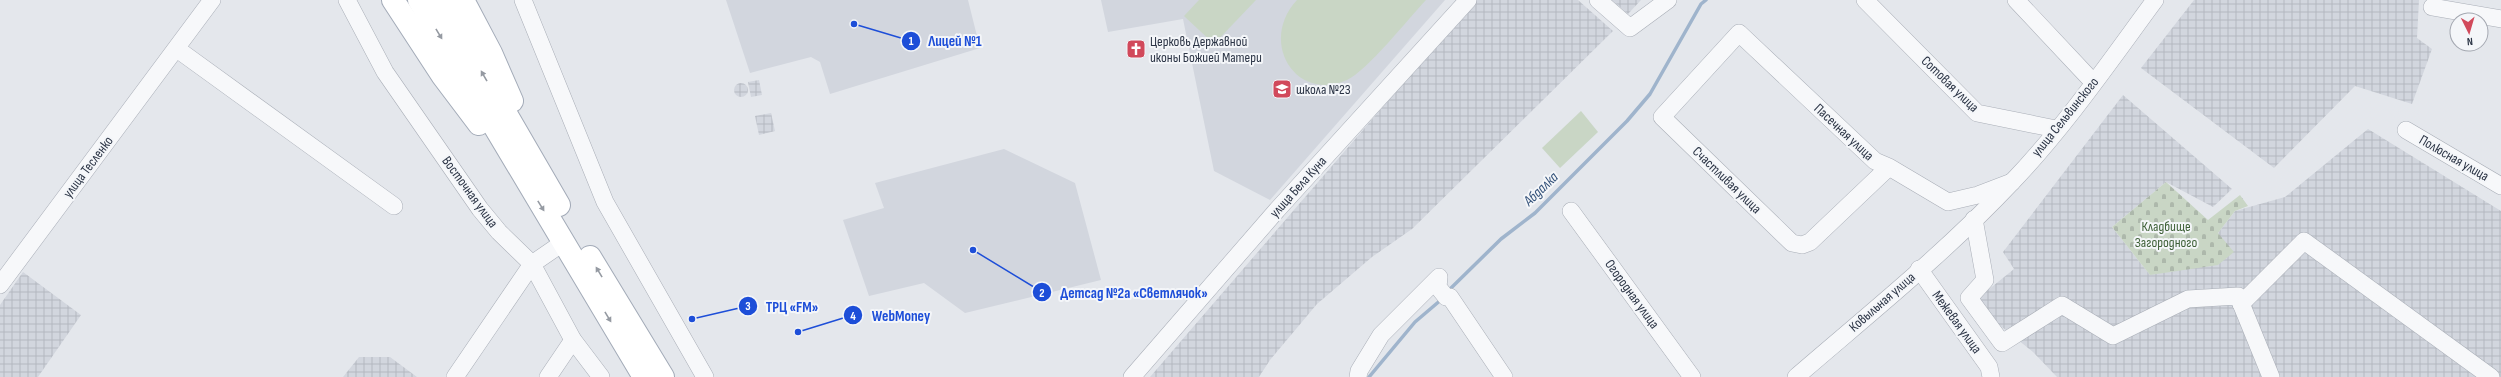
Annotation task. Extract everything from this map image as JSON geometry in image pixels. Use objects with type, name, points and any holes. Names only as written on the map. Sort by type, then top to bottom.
[{"type":"main road","points":[[393,0],[442,75],[482,128],[526,181]]},
{"type":"main road","points":[[420,0],[526,181],[644,377]]},
{"type":"main road","points":[[440,0],[551,192],[664,377]]},
{"type":"main road","points":[[463,0],[491,53],[551,192]]},
{"type":"street","name":"улица Тесленко","points":[[0,285],[212,0]]},
{"type":"street","name":"Восточная улица","points":[[347,0],[385,72],[480,209],[499,232],[532,264],[573,340],[601,377]]},
{"type":"street","points":[[523,0],[606,202],[705,377]]},
{"type":"street","name":"улица Бела Куна","points":[[1132,377],[1277,210],[1468,0]]},
{"type":"street","points":[[1598,0],[1630,28],[1668,0]]},
{"type":"street","name":"Сотовая улица","points":[[1865,0],[1977,113],[2056,129]]},
{"type":"street","points":[[2016,0],[2093,82]]},
{"type":"street","name":"улица Сельвинского","points":[[1970,223],[2012,182],[2056,129],[2155,0]]},
{"type":"street","points":[[2432,7],[2501,19]]},
{"type":"street","name":"Пасечная улица","points":[[1662,116],[1739,33],[1875,161],[1889,167],[1948,202],[1978,195],[2012,182]]},
{"type":"street","points":[[177,49],[394,206]]},
{"type":"street","name":"Счастливая улица","points":[[1662,116],[1792,243],[1802,245],[1810,242],[1889,167]]},
{"type":"street","name":"Полюсная улица","points":[[2406,130],[2501,186]]},
{"type":"street","name":"Огородная улица","points":[[1571,211],[1692,377]]},
{"type":"street","points":[[1970,223],[1985,280],[1969,298],[2002,342],[2062,305],[2113,336],[2188,299],[2238,296],[2271,377]]},
{"type":"street","name":"Ковыльная улица","points":[[1796,377],[1970,223]]},
{"type":"street","points":[[2242,304],[2304,241],[2491,377]]},
{"type":"street","points":[[455,377],[532,264],[564,242]]},
{"type":"street","name":"Межевая улица","points":[[1919,269],[1989,367],[1991,377]]},
{"type":"street","points":[[1358,377],[1359,370],[1382,335],[1439,277],[1445,294],[1504,377]]},
{"type":"street","points":[[548,377],[573,340]]},
{"type":"shaded area","points":[[726,0],[968,0],[980,48],[830,94],[820,62],[811,57],[750,73]]},
{"type":"shaded area","name":"школа №23","points":[[1101,0],[1445,0],[1270,200],[1214,171],[1183,19],[1108,32]]},
{"type":"shaded area","points":[[1475,0],[1578,0],[1613,31],[1412,229],[1372,257],[1317,304],[1270,360],[1259,377],[1150,377]]},
{"type":"shaded area","points":[[1612,0],[1641,0],[1628,14]]},
{"type":"shaded area","points":[[2194,0],[2419,0],[2417,38],[2432,49],[2412,104],[2355,86],[2274,168],[2141,68]]},
{"type":"shaded area","points":[[759,80],[762,95],[751,97],[748,82]]},
{"type":"shaded area","points":[[741,83],[746,85],[748,90],[746,95],[741,97],[736,95],[734,90],[736,85]]},
{"type":"shaded area","points":[[2123,95],[2232,189],[2213,207],[2166,182],[2112,227],[2150,275],[2218,233],[2235,211],[2285,197],[2368,129],[2501,211],[2501,377],[2057,377],[2033,352],[1972,303],[2014,269],[2003,252]]},
{"type":"shaded area","points":[[771,113],[775,131],[759,135],[755,116]]},
{"type":"shaded area","points":[[1004,149],[1075,183],[1101,280],[965,313],[924,283],[869,296],[843,220],[884,208],[875,183]]},
{"type":"shaded area","points":[[23,272],[81,315],[38,377],[0,377],[0,305]]},
{"type":"shaded area","points":[[359,357],[390,357],[417,377],[343,377]]},
{"type":"green space","points":[[1199,0],[1256,0],[1214,44],[1184,16]]},
{"type":"green space","points":[[1297,0],[1426,0],[1388,43],[1355,75],[1347,80],[1329,85],[1312,83],[1298,76],[1288,64],[1282,50],[1281,33],[1286,16]]},
{"type":"green space","points":[[1581,111],[1598,132],[1560,168],[1542,148]]},
{"type":"green space","name":"Кладбище Загородного","points":[[2166,182],[2208,220],[2240,195],[2248,206],[2235,211],[2218,233],[2234,252],[2218,265],[2150,275],[2112,227]]},
{"type":"waterway","name":"Абдалка","points":[[1448,291],[1501,239],[1535,213],[1627,121],[1650,94],[1701,4],[1706,0]]},
{"type":"waterway","name":"Абдалка","points":[[1369,377],[1415,322],[1442,299]]},
{"type":"place","name":"Лицей №1","points":[[854,24]]},
{"type":"place","name":"Церковь Державной иконы Божией Матери","points":[[1136,49]]},
{"type":"place","name":"школа №23","points":[[1282,89]]},
{"type":"place","name":"Детсад №2а «Светлячок»","points":[[973,250]]},
{"type":"place","name":"ТРЦ «FM»","points":[[692,319]]},
{"type":"place","name":"WebMoney","points":[[798,332]]}]
